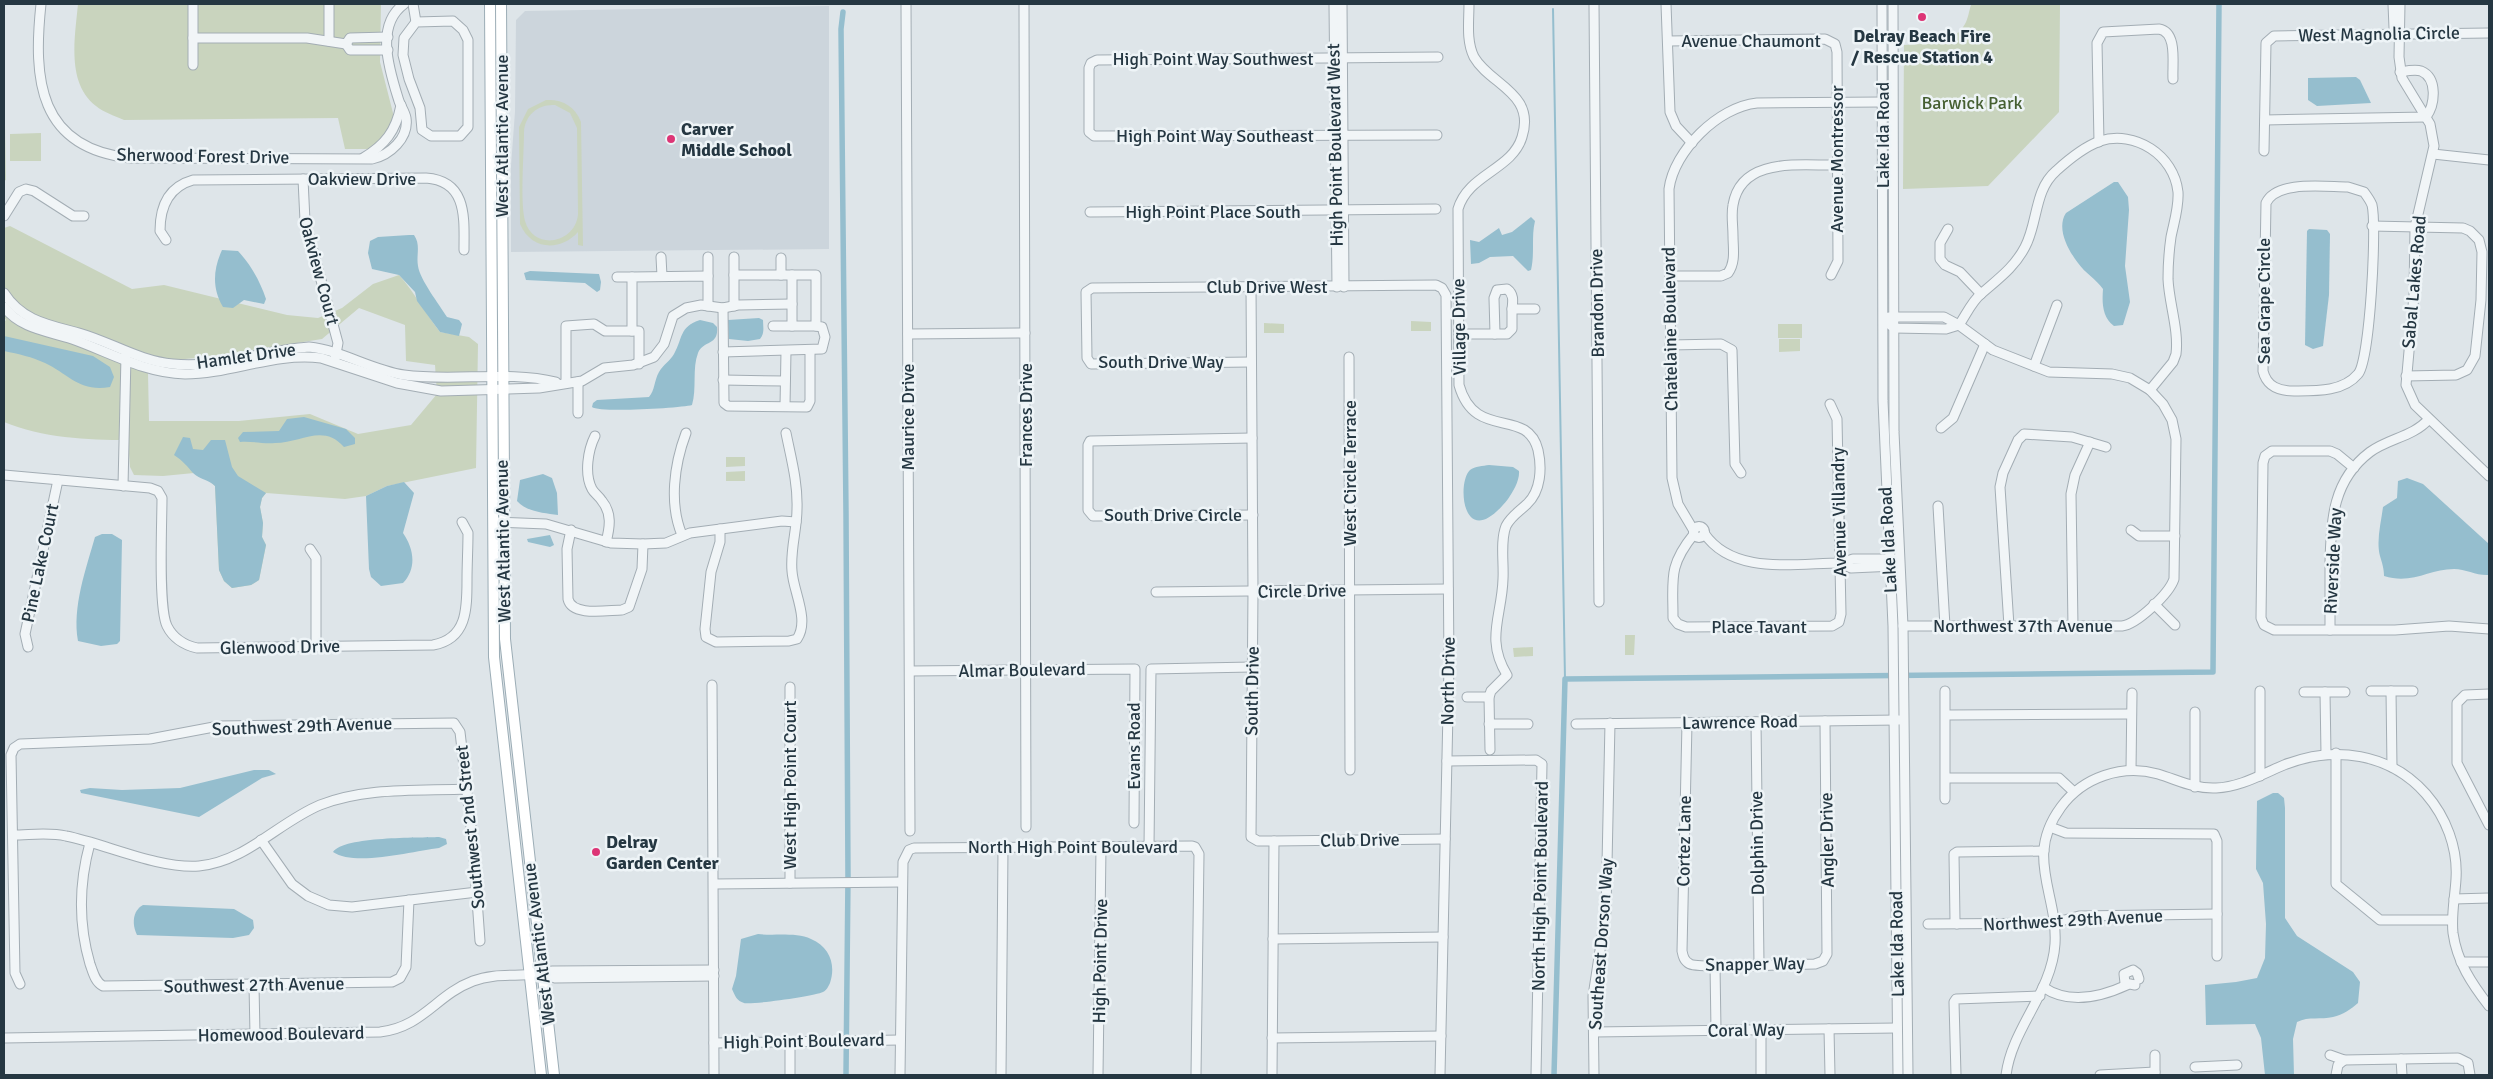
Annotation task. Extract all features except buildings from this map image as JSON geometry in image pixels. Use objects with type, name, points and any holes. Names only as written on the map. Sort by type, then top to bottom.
[{"type":"main road","name":"West Atlantic Avenue","points":[[490,4],[494,657],[541,1075]]},
{"type":"main road","name":"West Atlantic Avenue","points":[[502,4],[502,389],[505,640],[554,1075]]},
{"type":"main road","points":[[509,796],[522,795]]},
{"type":"street","name":"Sherwood Forest Drive","points":[[41,4],[38,62],[39,83],[52,116],[75,139],[95,150],[130,158],[362,158],[378,149],[390,137],[398,122],[401,104],[389,68],[388,37],[391,20],[404,4]]},
{"type":"street","points":[[193,4],[193,66]]},
{"type":"street","points":[[329,4],[329,41]]},
{"type":"street","points":[[413,4],[416,22],[404,38],[403,55],[409,79],[420,108],[422,130],[431,136],[460,136],[468,126],[468,40],[463,30],[452,20],[416,22]]},
{"type":"street","name":"Maurice Drive","points":[[906,4],[910,831]]},
{"type":"street","name":"Frances Drive","points":[[1024,4],[1026,827]]},
{"type":"street","name":"High Point Boulevard West","points":[[1334,4],[1338,58],[1340,287]]},
{"type":"street","name":"High Point Boulevard West","points":[[1338,58],[1342,4]]},
{"type":"street","name":"Village Drive","points":[[1469,4],[1470,43],[1475,58],[1513,93],[1521,106],[1524,122],[1523,135],[1514,152],[1473,183],[1460,202],[1457,217],[1459,385],[1470,408],[1487,420],[1507,423],[1526,431],[1538,449],[1539,459],[1537,491],[1527,504],[1513,516],[1504,533],[1503,581],[1495,636],[1501,665],[1507,675],[1491,691],[1490,697]]},
{"type":"street","name":"Brandon Drive","points":[[1594,4],[1599,602]]},
{"type":"street","points":[[1668,4],[1670,112],[1676,126],[1692,143]]},
{"type":"street","name":"Lake Ida Road","points":[[1882,4],[1883,442],[1890,563],[1893,663],[1898,1075]]},
{"type":"street","name":"Lake Ida Road","points":[[1893,4],[1894,432],[1904,664],[1908,1075]]},
{"type":"street","name":"Sabal Lakes Road","points":[[2393,4],[2394,28],[2398,34]]},
{"type":"street","name":"Sabal Lakes Road","points":[[2400,4],[2401,25],[2398,34],[2400,72],[2406,87],[2426,117],[2433,134],[2432,154],[2415,227],[2414,295],[2406,376],[2407,390],[2412,402],[2489,476]]},
{"type":"street","points":[[2099,142],[2097,43],[2100,35],[2106,30],[2159,29],[2167,32],[2172,38],[2173,80]]},
{"type":"street","name":"West Magnolia Circle","points":[[2265,120],[2266,48],[2269,38],[2274,36],[2489,33]]},
{"type":"street","points":[[346,44],[350,38],[388,37]]},
{"type":"street","points":[[193,38],[307,38],[346,44],[350,50],[388,50]]},
{"type":"street","points":[[365,38],[365,50]]},
{"type":"street","name":"Avenue Chaumont","points":[[1668,41],[1824,39],[1834,43]]},
{"type":"street","name":"Avenue Montressor","points":[[1830,275],[1838,261],[1837,52],[1834,43]]},
{"type":"street","name":"High Point Way Southwest","points":[[1094,136],[1088,132],[1089,68],[1091,63],[1097,60],[1438,58]]},
{"type":"street","points":[[2264,151],[2265,120],[2426,117],[2432,110],[2433,97],[2432,85],[2428,76],[2421,71],[2400,72]]},
{"type":"street","name":"Chatelaine Boulevard","points":[[1882,102],[1757,103],[1739,106],[1716,119],[1692,143],[1676,164],[1670,180],[1672,487],[1678,504],[1700,534],[1725,554],[1750,563],[1841,563],[1854,559],[1890,563],[1901,562]]},
{"type":"street","name":"High Point Way Southeast","points":[[1094,136],[1437,134]]},
{"type":"street","points":[[1883,319],[1894,316],[1944,317],[1959,325],[2002,354],[2034,366],[2057,373],[2121,376],[2139,382],[2150,390],[2172,362],[2176,350],[2168,278],[2169,251],[2178,193],[2171,170],[2160,156],[2150,148],[2125,139],[2099,142],[2083,150],[2050,176],[2042,190],[2033,227],[2022,254],[2000,279],[1981,294],[1959,325],[1946,329],[1894,328],[1883,319]]},
{"type":"street","points":[[2432,154],[2489,160]]},
{"type":"street","points":[[1670,276],[1721,276],[1728,273],[1733,263],[1733,203],[1741,185],[1752,174],[1773,167],[1837,166]]},
{"type":"street","name":"Oakview Drive","points":[[166,240],[160,231],[162,206],[170,194],[184,183],[202,179],[426,178],[443,182],[453,190],[461,201],[464,214],[464,250]]},
{"type":"street","name":"Oakview Court","points":[[303,179],[305,221],[338,343],[335,358]]},
{"type":"street","name":"Sea Grape Circle","points":[[2285,188],[2356,188],[2364,192],[2371,204],[2372,226],[2371,292],[2362,369],[2354,379],[2328,391],[2287,391],[2275,388],[2266,379],[2263,370],[2264,211],[2268,199],[2277,190],[2285,188]]},
{"type":"street","points":[[4,216],[19,192],[26,189],[34,191],[73,216],[84,216]]},
{"type":"street","name":"High Point Place South","points":[[1090,212],[1436,209]]},
{"type":"street","points":[[2372,226],[2462,228],[2477,236],[2482,252],[2481,300],[2475,356],[2467,370],[2456,376],[2406,376]]},
{"type":"street","points":[[1948,229],[1940,243],[1940,259],[1945,265],[1960,272],[1981,294]]},
{"type":"street","points":[[662,257],[662,276]]},
{"type":"street","points":[[708,257],[708,306]]},
{"type":"street","points":[[734,257],[734,306]]},
{"type":"street","points":[[781,258],[781,275]]},
{"type":"street","points":[[792,275],[792,326]]},
{"type":"street","points":[[734,276],[816,275],[816,326]]},
{"type":"street","points":[[617,277],[708,276]]},
{"type":"street","points":[[632,277],[632,331]]},
{"type":"street","name":"Club Drive West","points":[[1092,288],[1436,285],[1442,288]]},
{"type":"street","name":"South Drive","points":[[1250,287],[1254,591],[1250,833],[1254,840],[1274,841]]},
{"type":"street","name":"South Drive Way","points":[[1092,288],[1086,292],[1087,358],[1092,364],[1251,362]]},
{"type":"street","name":"North Drive","points":[[1440,1075],[1447,761],[1448,589],[1446,295],[1442,288]]},
{"type":"street","points":[[1458,334],[1494,334],[1510,332],[1513,296],[1507,289],[1497,290],[1494,298],[1494,334]]},
{"type":"street","name":"Hamlet Drive","points":[[4,293],[23,314],[44,325],[92,337],[126,356]]},
{"type":"street","points":[[578,414],[578,382],[604,368],[640,364],[654,357],[660,350],[668,324],[679,310],[695,306],[723,308],[792,304]]},
{"type":"street","points":[[2034,366],[2057,305]]},
{"type":"street","name":"Hamlet Drive","points":[[4,307],[22,323],[42,332],[126,356],[174,365],[200,364],[296,348],[321,348],[335,358],[397,383],[441,391],[539,388],[578,382]]},
{"type":"street","points":[[723,308],[724,402],[728,406],[807,408],[810,401],[810,351]]},
{"type":"street","points":[[1512,309],[1535,309]]},
{"type":"street","points":[[563,383],[566,326],[594,324],[605,331],[639,331],[640,364]]},
{"type":"street","points":[[723,352],[822,350],[825,337],[822,327],[773,326]]},
{"type":"street","points":[[908,334],[1026,333]]},
{"type":"street","points":[[1670,345],[1721,344],[1732,350],[1735,464],[1741,473]]},
{"type":"street","points":[[1941,428],[1953,418],[1985,344]]},
{"type":"street","points":[[785,406],[786,351]]},
{"type":"street","points":[[123,486],[126,356]]},
{"type":"street","name":"West Circle Terrace","points":[[1349,357],[1350,770]]},
{"type":"street","name":"Hamlet Drive","points":[[335,358],[405,375],[491,378],[502,376],[534,377],[563,383]]},
{"type":"street","points":[[723,380],[785,381]]},
{"type":"street","name":"Northwest 37th Avenue","points":[[1903,626],[2126,625],[2138,620],[2162,596],[2174,579],[2174,429],[2168,412],[2150,390]]},
{"type":"street","name":"Avenue Villandry","points":[[1830,404],[1837,419],[1841,563],[1841,614],[1839,622]]},
{"type":"street","name":"Riverside Way","points":[[2330,630],[2332,517],[2338,493],[2354,468],[2371,452],[2413,432],[2429,419]]},
{"type":"street","points":[[682,536],[676,518],[675,489],[679,455],[686,433]]},
{"type":"street","points":[[720,529],[720,542],[711,572],[705,633],[709,640],[716,642],[790,641],[797,639],[800,634],[800,612],[792,570],[797,490],[786,433]]},
{"type":"street","points":[[2009,626],[2000,487],[2003,473],[2020,436],[2032,433],[2043,437],[2072,437],[2106,447]]},
{"type":"street","points":[[595,436],[589,447],[588,479],[608,513],[610,526],[606,542]]},
{"type":"street","name":"South Drive Circle","points":[[1252,438],[1090,441],[1088,444],[1088,510],[1093,516],[1253,515]]},
{"type":"street","points":[[2072,626],[2071,494],[2075,475],[2090,442]]},
{"type":"street","points":[[2354,468],[2337,454],[2330,451],[2272,451],[2265,456],[2263,463],[2260,552],[2261,618],[2267,628],[2274,630],[2395,630],[2449,626],[2489,629]]},
{"type":"street","name":"Glenwood Drive","points":[[4,475],[154,489],[162,498],[163,613],[169,630],[178,640],[193,647],[202,648],[433,645],[453,636],[464,622],[467,609],[468,533],[462,522]]},
{"type":"street","name":"Pine Lake Court","points":[[28,647],[24,634],[58,480]]},
{"type":"street","points":[[1938,506],[1945,626]]},
{"type":"street","points":[[492,522],[546,524],[606,542],[643,544],[666,543],[682,536],[720,529],[782,521],[796,522]]},
{"type":"street","points":[[571,530],[566,549],[568,599],[570,606],[577,610],[626,609],[632,604],[643,565],[643,544]]},
{"type":"street","points":[[2130,530],[2139,536],[2175,536]]},
{"type":"street","name":"Place Tavant","points":[[1700,534],[1685,545],[1675,561],[1672,576],[1673,618],[1678,624],[1686,627],[1832,626],[1839,622]]},
{"type":"street","points":[[310,549],[316,558],[316,647]]},
{"type":"street","name":"Circle Drive","points":[[1156,592],[1448,589]]},
{"type":"street","points":[[2154,604],[2175,625]]},
{"type":"street","points":[[1149,847],[1151,669],[1252,667]]},
{"type":"street","name":"Almar Boulevard","points":[[910,672],[1135,669]]},
{"type":"street","name":"Evans Road","points":[[1134,823],[1135,669]]},
{"type":"street","name":"High Point Boulevard","points":[[712,685],[714,1043],[900,1040]]},
{"type":"street","name":"West High Point Court","points":[[790,687],[790,883]]},
{"type":"street","points":[[1945,691],[1947,715],[1945,799]]},
{"type":"street","points":[[2391,691],[2392,767]]},
{"type":"street","points":[[2371,692],[2413,691]]},
{"type":"street","points":[[2260,692],[2260,776]]},
{"type":"street","points":[[2304,692],[2345,692]]},
{"type":"street","points":[[2326,692],[2326,754]]},
{"type":"street","points":[[2131,770],[2132,693]]},
{"type":"street","points":[[2489,694],[2469,694],[2461,697],[2457,703],[2457,763],[2489,825]]},
{"type":"street","points":[[1467,697],[1490,697],[1490,750]]},
{"type":"street","points":[[2195,712],[2195,787]]},
{"type":"street","points":[[1947,715],[2131,714]]},
{"type":"street","name":"Lawrence Road","points":[[1576,724],[1904,720]]},
{"type":"street","name":"Southwest 29th Avenue","points":[[13,835],[12,751],[20,744],[150,739],[219,726],[446,721]]},
{"type":"street","name":"Southwest 2nd Street","points":[[446,721],[454,722],[459,728],[467,789],[480,941]]},
{"type":"street","name":"Angler Drive","points":[[1825,721],[1828,950],[1826,958]]},
{"type":"street","name":"Dolphin Drive","points":[[1756,722],[1759,964]]},
{"type":"street","name":"Southeast Dorson Way","points":[[1594,1075],[1594,992],[1606,911],[1610,723]]},
{"type":"street","name":"Cortez Lane","points":[[1684,959],[1682,951],[1687,723]]},
{"type":"street","points":[[1489,724],[1528,724]]},
{"type":"street","points":[[2336,754],[2336,884],[2380,920],[2452,920]]},
{"type":"street","points":[[2006,1075],[2010,1055],[2044,987],[2054,956],[2054,923],[2044,878],[2044,851],[2050,827],[2058,810],[2074,792],[2096,778],[2131,770],[2160,775],[2195,787],[2228,787],[2260,776],[2296,760],[2336,754],[2370,758],[2392,767],[2405,775],[2426,794],[2446,825],[2456,866],[2452,920],[2455,942],[2461,962],[2474,986],[2489,1006]]},
{"type":"street","name":"North High Point Boulevard","points":[[1447,761],[1536,760],[1542,764],[1536,1075]]},
{"type":"street","points":[[1946,778],[2059,778],[2074,792]]},
{"type":"street","points":[[20,984],[15,973],[13,835],[64,835],[169,864],[186,866],[220,861],[261,840],[309,810],[345,797],[376,792],[467,789]]},
{"type":"street","points":[[2050,827],[2066,833],[2210,832],[2216,837],[2218,956]]},
{"type":"street","name":"Club Drive","points":[[1274,841],[1445,839]]},
{"type":"street","points":[[261,840],[287,879],[301,892],[322,902],[352,907],[477,892]]},
{"type":"street","points":[[1272,1075],[1274,841]]},
{"type":"street","name":"Southwest 27th Avenue","points":[[90,843],[82,881],[81,921],[86,952],[100,985],[138,987],[388,983],[400,978],[405,971],[409,900]]},
{"type":"street","name":"High Point Drive","points":[[1098,1075],[1101,846]]},
{"type":"street","name":"North High Point Boulevard","points":[[904,857],[909,850],[914,848],[1195,847],[1199,854],[1196,1075]]},
{"type":"street","points":[[1001,1075],[1003,848]]},
{"type":"street","points":[[1957,924],[1955,921],[1954,854],[1957,852],[2044,851]]},
{"type":"street","name":"High Point Boulevard","points":[[900,1075],[902,882],[904,857]]},
{"type":"street","points":[[714,884],[902,882]]},
{"type":"street","points":[[2454,899],[2489,898]]},
{"type":"street","name":"Northwest 29th Avenue","points":[[1928,924],[2054,923],[2079,916],[2217,914]]},
{"type":"street","points":[[1273,939],[1443,937]]},
{"type":"street","name":"Snapper Way","points":[[1684,959],[1695,965],[1715,965],[1815,964],[1826,958]]},
{"type":"street","points":[[2461,962],[2489,962]]},
{"type":"street","points":[[1715,965],[1716,1030]]},
{"type":"street","points":[[542,974],[552,970],[714,973]]},
{"type":"street","name":"Homewood Boulevard","points":[[4,1038],[390,1031],[410,1024],[464,984],[488,977],[542,974]]},
{"type":"street","points":[[2044,987],[2058,996],[2095,997],[2134,983]]},
{"type":"street","points":[[251,985],[252,1035]]},
{"type":"street","points":[[1956,1075],[1954,1002],[1956,999],[2040,996]]},
{"type":"street","name":"Coral Way","points":[[1594,1032],[1898,1028]]},
{"type":"street","points":[[1829,1029],[1830,1075]]},
{"type":"street","points":[[1761,1030],[1762,1075]]},
{"type":"street","points":[[1272,1038],[1441,1036]]},
{"type":"street","points":[[790,1042],[790,1075]]},
{"type":"street","points":[[714,1043],[714,1075]]},
{"type":"street","points":[[2100,1075],[2155,1074],[2155,1055]]},
{"type":"street","points":[[2330,1055],[2344,1060],[2462,1059],[2468,1063],[2470,1075]]},
{"type":"street","points":[[2401,1059],[2402,1075]]},
{"type":"street","points":[[2336,1075],[2338,1064],[2344,1060]]},
{"type":"street","points":[[2195,1066],[2216,1070],[2238,1064]]},
{"type":"shaded area","name":"Carver Middle School","points":[[829,6],[829,249],[511,252],[511,166],[515,112],[516,20],[525,11]]},
{"type":"green space","points":[[78,4],[381,4],[380,62],[393,113],[393,125],[386,138],[369,149],[345,149],[338,118],[124,120],[96,106],[86,96],[80,85],[76,72],[74,45]]},
{"type":"green space","name":"Barwick Park","points":[[2060,4],[2059,112],[1988,186],[1903,189],[1904,45],[1938,42],[1953,36],[1965,24],[1971,5]]},
{"type":"green space","points":[[4,69],[6,180],[4,181]]},
{"type":"green space","points":[[546,100],[563,102],[572,108],[581,122],[583,246],[578,245],[578,232],[563,243],[546,245],[538,243],[525,233],[520,224],[519,127],[528,109]],"holes":[[[555,105],[570,113],[577,128],[578,214],[576,224],[570,232],[554,240],[545,240],[537,237],[530,231],[525,221],[522,190],[525,126],[530,116],[543,106]]]},
{"type":"green space","points":[[41,133],[41,161],[10,161],[10,134]]},
{"type":"green space","points":[[10,226],[132,289],[164,285],[287,315],[318,318],[342,308],[373,284],[399,275],[440,332],[469,337],[478,344],[476,468],[387,486],[366,496],[345,499],[266,493],[262,498],[260,507],[263,523],[262,537],[266,545],[259,580],[251,585],[232,588],[224,581],[219,570],[215,486],[210,481],[194,473],[163,476],[134,475],[130,467],[128,440],[81,439],[49,435],[4,422],[4,322],[6,320],[4,317],[4,228]],"holes":[[[359,308],[405,325],[406,361],[435,365],[437,394],[411,425],[358,434],[310,414],[239,421],[149,421],[148,373],[174,360],[207,357],[322,339]]]},
{"type":"green space","points":[[1411,321],[1431,322],[1431,331],[1411,331]]},
{"type":"green space","points":[[1264,323],[1284,324],[1284,333],[1264,333]]},
{"type":"green space","points":[[1778,324],[1802,324],[1802,338],[1778,338]]},
{"type":"green space","points":[[1779,339],[1800,339],[1800,351],[1779,352]]},
{"type":"green space","points":[[726,457],[745,457],[745,466],[726,467]]},
{"type":"green space","points":[[745,471],[745,481],[726,481],[726,472]]},
{"type":"green space","points":[[1625,635],[1635,635],[1634,655],[1625,655]]},
{"type":"green space","points":[[1533,647],[1533,656],[1514,657],[1513,648]]},
{"type":"water","points":[[2356,77],[2360,80],[2371,103],[2317,106],[2308,100],[2308,78]]},
{"type":"water","points":[[2114,182],[2118,182],[2128,197],[2129,210],[2125,266],[2130,302],[2123,325],[2114,326],[2105,314],[2103,289],[2074,258],[2064,239],[2062,225],[2066,213]]},
{"type":"water","points":[[1531,217],[1535,221],[1531,270],[1528,271],[1513,256],[1490,257],[1479,263],[1471,264],[1470,240],[1479,242],[1499,228],[1502,235],[1512,232]]},
{"type":"water","points":[[2309,229],[2327,230],[2330,234],[2329,295],[2323,346],[2313,349],[2305,345],[2307,231]]},
{"type":"water","points":[[414,235],[418,246],[419,272],[447,317],[459,320],[462,324],[459,336],[440,332],[417,301],[415,292],[399,275],[372,269],[368,253],[370,241],[378,237]]},
{"type":"water","points":[[222,250],[238,251],[247,262],[264,292],[266,299],[264,304],[244,300],[233,308],[223,307],[215,286],[215,272]]},
{"type":"water","points":[[530,271],[599,274],[600,290],[597,292],[585,283],[526,280],[524,273]]},
{"type":"water","points":[[759,318],[763,320],[763,334],[760,339],[748,341],[729,339],[728,320]]},
{"type":"water","points":[[700,320],[713,323],[717,327],[717,333],[716,337],[703,346],[698,353],[695,365],[692,405],[624,410],[592,407],[593,403],[597,400],[649,397],[659,372],[671,359],[682,334],[688,326]]},
{"type":"water","points":[[4,336],[93,356],[110,367],[114,377],[110,387],[99,388],[82,385],[40,361],[4,351]]},
{"type":"water","points":[[304,417],[346,429],[355,438],[355,444],[344,447],[328,436],[320,435],[271,443],[240,442],[238,438],[243,432],[279,431],[287,419]]},
{"type":"water","points":[[183,437],[190,438],[193,449],[203,450],[211,440],[225,440],[232,467],[238,476],[266,493],[262,498],[260,507],[263,523],[262,537],[266,545],[259,580],[251,585],[232,588],[224,581],[219,570],[215,486],[195,475],[174,455]]},
{"type":"water","points":[[1489,465],[1513,467],[1519,471],[1519,475],[1516,486],[1508,499],[1493,515],[1481,520],[1473,518],[1467,511],[1464,500],[1464,488],[1466,477],[1470,470]]},
{"type":"water","points":[[543,474],[552,478],[557,493],[558,515],[531,510],[517,501],[520,480]]},
{"type":"water","points":[[2407,478],[2423,484],[2489,544],[2489,575],[2454,569],[2403,579],[2384,576],[2378,544],[2383,507],[2397,498],[2398,481]]},
{"type":"water","points":[[404,482],[414,493],[403,533],[412,552],[412,565],[403,583],[381,586],[371,577],[369,569],[366,496],[387,486]]},
{"type":"water","points":[[102,534],[112,534],[122,540],[120,641],[117,644],[101,646],[78,641],[77,615],[84,575],[95,537]]},
{"type":"water","points":[[550,535],[554,545],[550,547],[528,542],[527,539]]},
{"type":"water","points":[[254,770],[269,770],[276,774],[262,778],[199,817],[81,793],[80,790],[90,788],[122,790],[180,788]]},
{"type":"water","points":[[2273,793],[2278,793],[2284,798],[2285,808],[2285,918],[2297,936],[2353,972],[2360,982],[2358,1003],[2347,1012],[2333,1017],[2306,1019],[2297,1022],[2293,1039],[2294,1075],[2265,1075],[2261,1038],[2255,1024],[2206,1025],[2205,985],[2257,978],[2265,958],[2266,924],[2263,883],[2256,869],[2257,801]]},
{"type":"water","points":[[439,837],[446,839],[447,844],[439,848],[384,857],[355,858],[333,852],[351,843],[366,840]]},
{"type":"water","points":[[143,905],[234,909],[253,920],[254,928],[249,935],[233,938],[137,935],[134,927],[134,918],[139,908]]},
{"type":"water","points":[[758,934],[792,935],[818,942],[827,952],[832,963],[832,976],[826,989],[818,994],[784,1000],[749,1003],[740,1001],[732,989],[736,976],[741,939]]},
{"type":"waterway","points":[[1554,1075],[1565,679],[2213,672],[2219,4]]},
{"type":"waterway","points":[[1553,9],[1565,679]]},
{"type":"waterway","points":[[843,12],[841,29],[848,877],[846,1075]]},
{"type":"place","name":"Delray Beach Fire / Rescue Station 4","points":[[1922,17]]},
{"type":"place","name":"Carver Middle School","points":[[671,139]]},
{"type":"place","name":"Delray Garden Center","points":[[596,852]]}]
